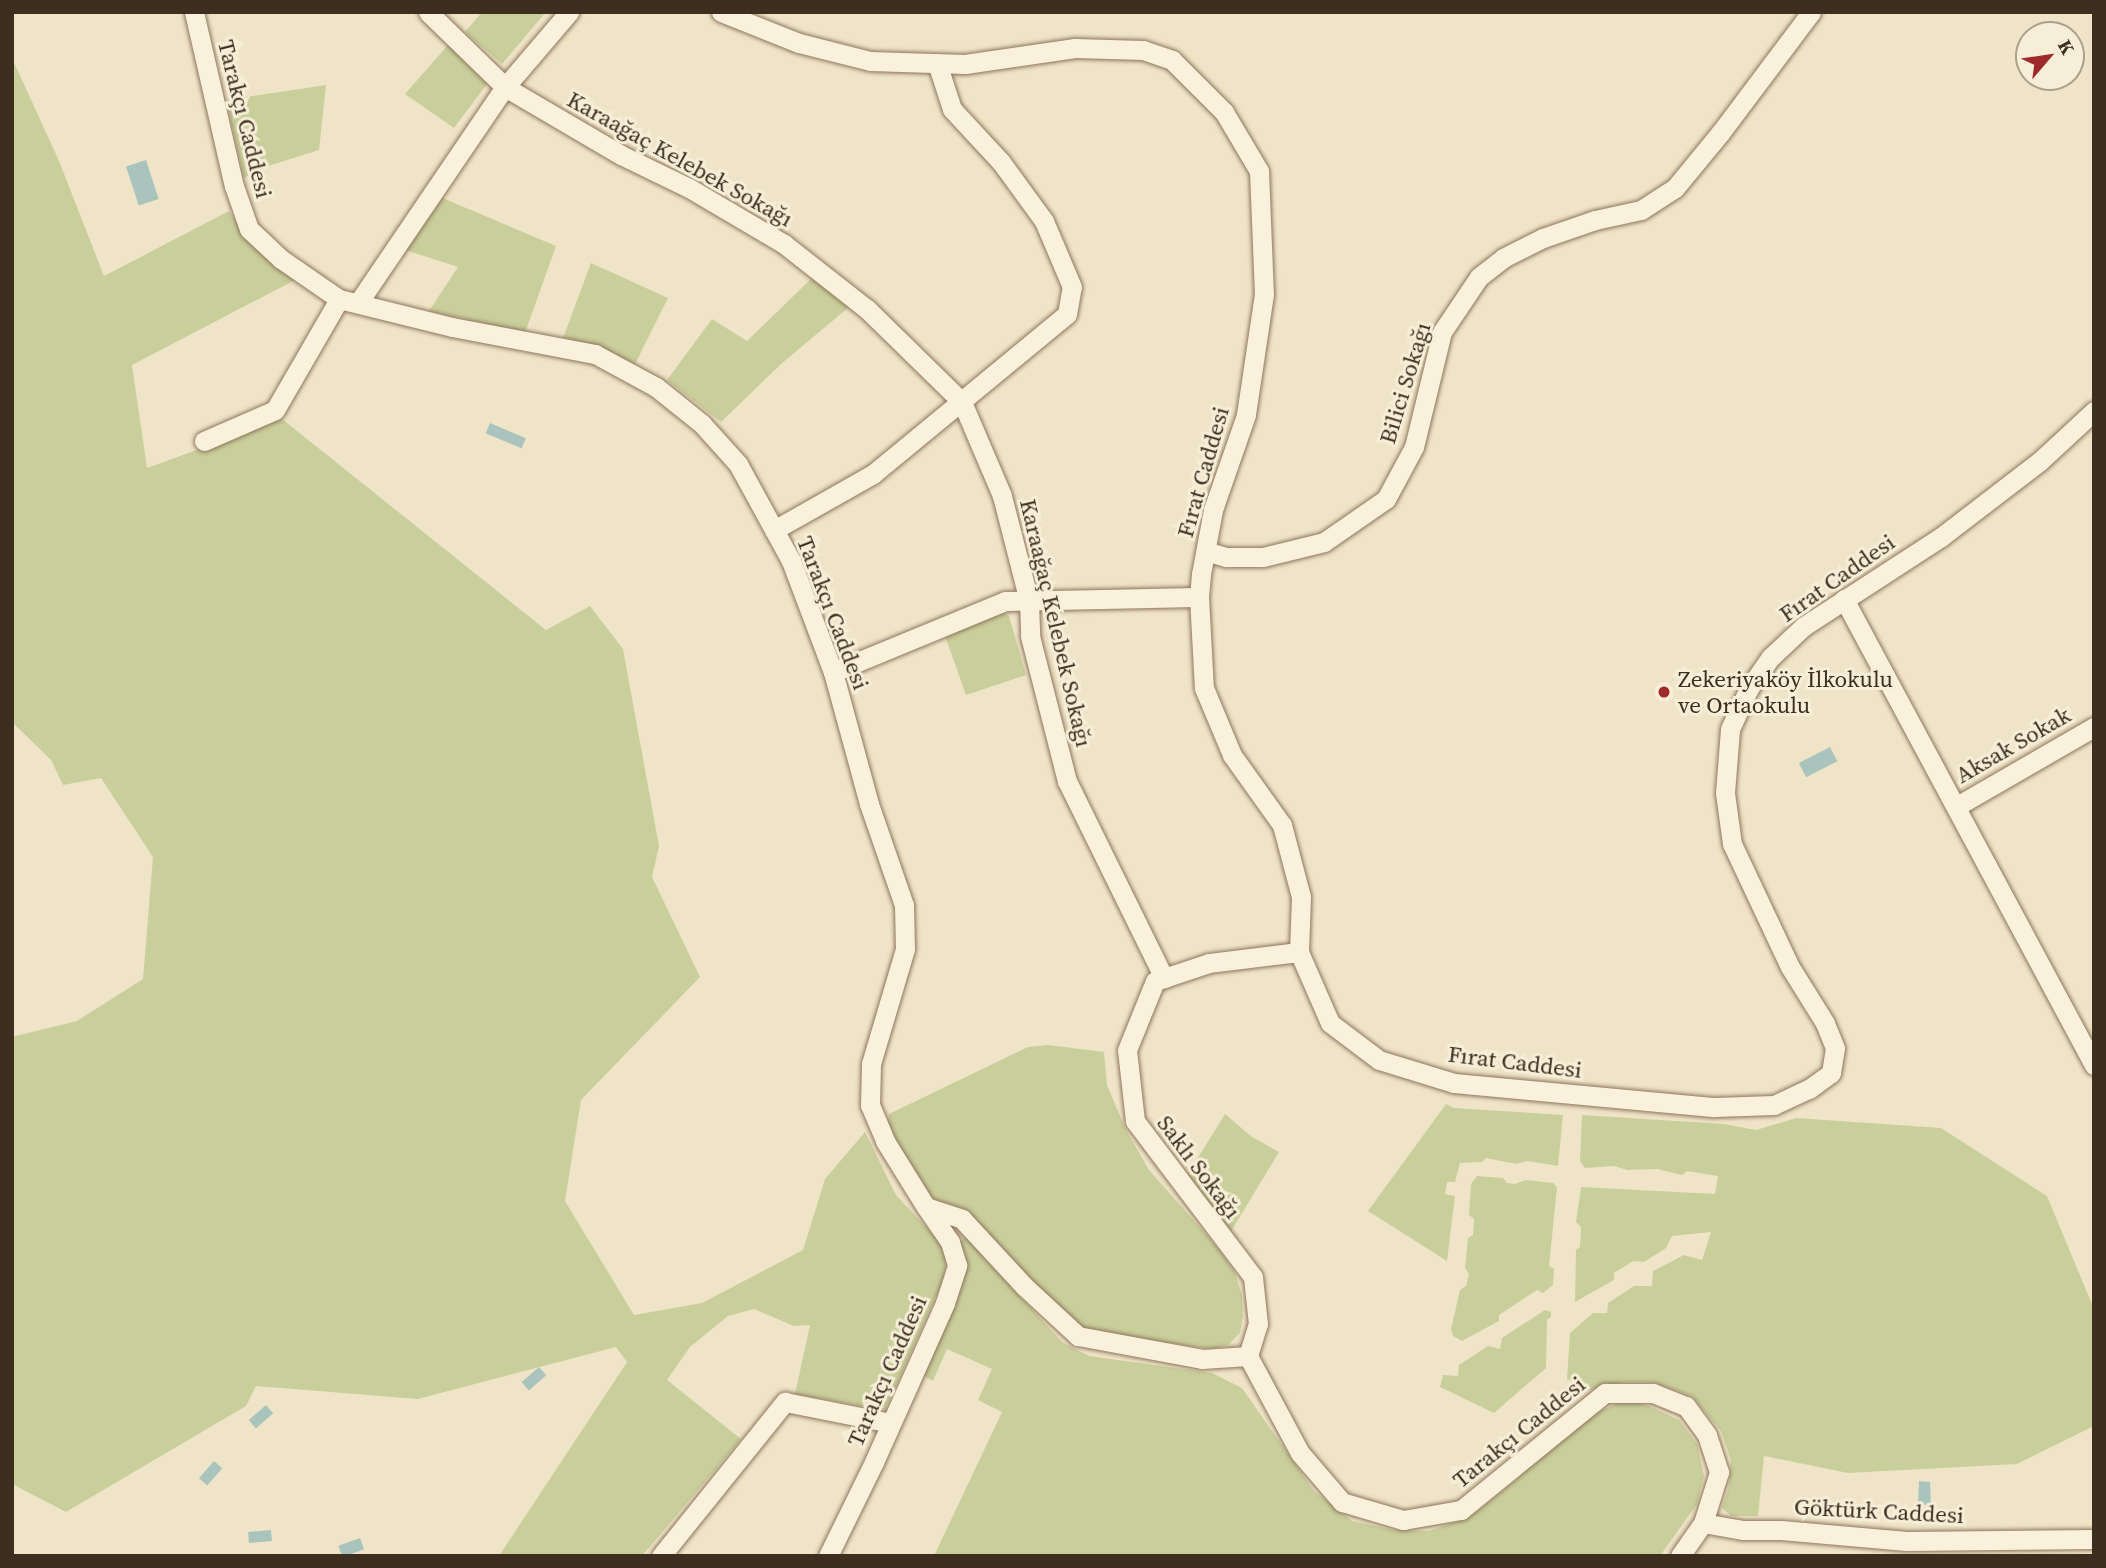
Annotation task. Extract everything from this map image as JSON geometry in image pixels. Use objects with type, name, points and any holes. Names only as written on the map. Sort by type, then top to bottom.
[{"type":"street","name":"Tarakçı Caddesi","points":[[194,12],[234,186],[249,229],[281,259],[348,301],[452,327],[595,354],[656,387],[702,424],[738,464],[791,561],[833,672],[869,804],[904,905],[905,949],[872,1064],[870,1105],[885,1141],[950,1242],[957,1265],[945,1303],[828,1556]]},
{"type":"street","name":"Karaağaç Kelebek Sokağı","points":[[428,12],[505,87],[621,155],[689,188],[783,244],[867,309],[962,402],[1002,496],[1029,601],[1030,636],[1067,781],[1164,978]]},
{"type":"street","points":[[204,441],[275,410],[348,301],[505,87],[569,12]]},
{"type":"street","name":"Fırat Caddesi","points":[[721,12],[799,43],[870,61],[965,64],[1075,48],[1143,50],[1172,60],[1224,112],[1259,171],[1264,294],[1246,415],[1213,510],[1206,551],[1199,597],[1204,688],[1232,755],[1282,825],[1301,897],[1299,952],[1330,1023],[1379,1060],[1454,1083],[1715,1107],[1774,1105],[1809,1089],[1831,1073],[1835,1048],[1825,1023],[1790,967],[1732,844],[1725,793],[1730,729],[1749,688],[1771,657],[1804,626],[1941,537],[2040,461],[2094,411]]},
{"type":"street","name":"Bilici Sokağı","points":[[1206,551],[1226,557],[1263,557],[1324,542],[1386,499],[1414,447],[1442,332],[1479,277],[1503,258],[1543,238],[1595,220],[1641,210],[1675,188],[1721,132],[1811,12]]},
{"type":"street","points":[[774,530],[873,474],[1067,314],[1072,287],[1044,220],[1001,162],[951,109],[937,63]]},
{"type":"street","points":[[833,672],[1005,601],[1199,597]]},
{"type":"street","points":[[1844,599],[2094,1065]]},
{"type":"street","name":"Aksak Sokak","points":[[1957,806],[2094,727]]},
{"type":"street","points":[[1164,978],[1209,963],[1299,952]]},
{"type":"street","name":"Saklı Sokağı","points":[[1164,978],[1155,981],[1127,1050],[1135,1121],[1253,1278],[1258,1324],[1248,1356]]},
{"type":"street","points":[[926,1207],[962,1219],[1024,1286],[1079,1336],[1202,1359],[1248,1356]]},
{"type":"street","name":"Tarakçı Caddesi","points":[[1248,1356],[1300,1453],[1342,1502],[1403,1520],[1461,1510],[1605,1393],[1653,1393],[1686,1406],[1707,1435],[1719,1472],[1703,1523]]},
{"type":"street","points":[[661,1556],[785,1402],[891,1423]]},
{"type":"street","points":[[1680,1556],[1703,1523]]},
{"type":"street","name":"Göktürk Caddesi","points":[[1703,1523],[1743,1530],[1908,1541],[2094,1539]]},
{"type":"green space","points":[[482,12],[546,12],[502,64],[465,32]]},
{"type":"green space","points":[[448,45],[487,84],[454,128],[405,94]]},
{"type":"green space","points":[[12,58],[59,161],[104,276],[229,211],[254,248],[297,279],[132,365],[147,468],[282,419],[546,630],[590,606],[623,649],[659,846],[652,877],[700,977],[581,1100],[565,1201],[634,1315],[702,1303],[803,1250],[825,1179],[865,1132],[896,1195],[944,1246],[946,1265],[942,1283],[885,1410],[795,1394],[810,1325],[794,1326],[754,1309],[728,1316],[690,1347],[667,1380],[741,1439],[642,1556],[499,1556],[627,1362],[616,1347],[418,1399],[256,1386],[246,1406],[66,1512],[12,1484],[12,1037],[77,1021],[143,979],[153,857],[101,778],[63,785],[51,760],[12,722]]},
{"type":"green space","points":[[326,85],[319,150],[265,167],[244,178],[226,100]]},
{"type":"green space","points":[[440,197],[556,246],[525,333],[429,311],[458,267],[399,248]]},
{"type":"green space","points":[[591,263],[668,298],[635,364],[604,349],[563,338]]},
{"type":"green space","points":[[813,277],[849,307],[781,364],[721,422],[667,380],[712,319],[747,341]]},
{"type":"green space","points":[[1000,611],[1009,616],[1026,675],[966,695],[945,636]]},
{"type":"green space","points":[[1048,1045],[1104,1052],[1107,1085],[1126,1130],[1149,1170],[1218,1248],[1235,1273],[1242,1295],[1243,1316],[1240,1333],[1228,1345],[1211,1349],[1081,1330],[966,1217],[931,1197],[887,1130],[889,1114],[1028,1047]]},
{"type":"green space","points":[[1446,1104],[1454,1108],[1563,1115],[1558,1166],[1527,1161],[1516,1164],[1486,1158],[1482,1162],[1460,1163],[1455,1182],[1447,1182],[1445,1194],[1455,1196],[1447,1261],[1368,1211]]},
{"type":"green space","points":[[1225,1114],[1252,1137],[1279,1152],[1230,1233],[1183,1182]]},
{"type":"green space","points":[[1582,1115],[1724,1124],[1756,1130],[1796,1118],[1941,1128],[2047,1196],[2094,1309],[2094,1426],[2017,1464],[1848,1473],[1764,1456],[1758,1516],[1731,1516],[1722,1508],[1729,1487],[1731,1460],[1721,1431],[1692,1396],[1651,1382],[1624,1382],[1589,1390],[1567,1379],[1570,1333],[1593,1313],[1607,1313],[1608,1303],[1634,1286],[1652,1286],[1653,1271],[1684,1255],[1702,1260],[1711,1232],[1672,1236],[1666,1248],[1644,1262],[1633,1261],[1614,1273],[1614,1280],[1575,1302],[1576,1250],[1580,1247],[1581,1227],[1576,1222],[1581,1187],[1715,1194],[1718,1176],[1687,1171],[1682,1175],[1657,1169],[1627,1170],[1614,1166],[1585,1168],[1580,1161]]},
{"type":"green space","points":[[1477,1176],[1503,1178],[1507,1183],[1515,1184],[1526,1180],[1553,1183],[1557,1187],[1549,1266],[1554,1269],[1553,1285],[1543,1293],[1537,1290],[1499,1315],[1499,1321],[1462,1341],[1453,1336],[1451,1329],[1460,1290],[1466,1286],[1469,1274],[1465,1268],[1468,1238],[1473,1235],[1474,1219],[1469,1215],[1471,1184]]},
{"type":"green space","points":[[965,1237],[1062,1342],[1089,1356],[1212,1373],[1242,1388],[1314,1491],[1352,1521],[1394,1530],[1429,1531],[1471,1516],[1515,1481],[1551,1444],[1589,1416],[1623,1401],[1649,1406],[1679,1420],[1697,1444],[1704,1476],[1697,1504],[1660,1556],[934,1556],[1002,1412],[978,1400],[992,1369],[947,1349],[933,1381],[918,1373],[959,1243]]},
{"type":"green space","points":[[1545,1310],[1551,1312],[1551,1317],[1547,1320],[1546,1368],[1494,1413],[1440,1387],[1443,1375],[1458,1376],[1459,1365],[1488,1346],[1500,1349],[1502,1338]]},
{"type":"water","points":[[146,160],[159,199],[139,205],[126,166]]},
{"type":"water","points":[[490,423],[526,438],[522,448],[486,433]]},
{"type":"water","points":[[1830,747],[1837,761],[1806,777],[1799,763]]},
{"type":"water","points":[[539,1367],[546,1375],[529,1390],[522,1382]]},
{"type":"water","points":[[266,1405],[273,1413],[256,1428],[249,1420]]},
{"type":"water","points":[[214,1461],[222,1468],[207,1486],[199,1478]]},
{"type":"water","points":[[1919,1481],[1930,1482],[1931,1505],[1918,1504]]},
{"type":"water","points":[[271,1530],[272,1541],[249,1543],[248,1532]]},
{"type":"water","points":[[360,1538],[364,1549],[342,1556],[338,1546]]},
{"type":"place","name":"Zekeriyaköy İlkokulu ve Ortaokulu","points":[[1664,692]]}]
